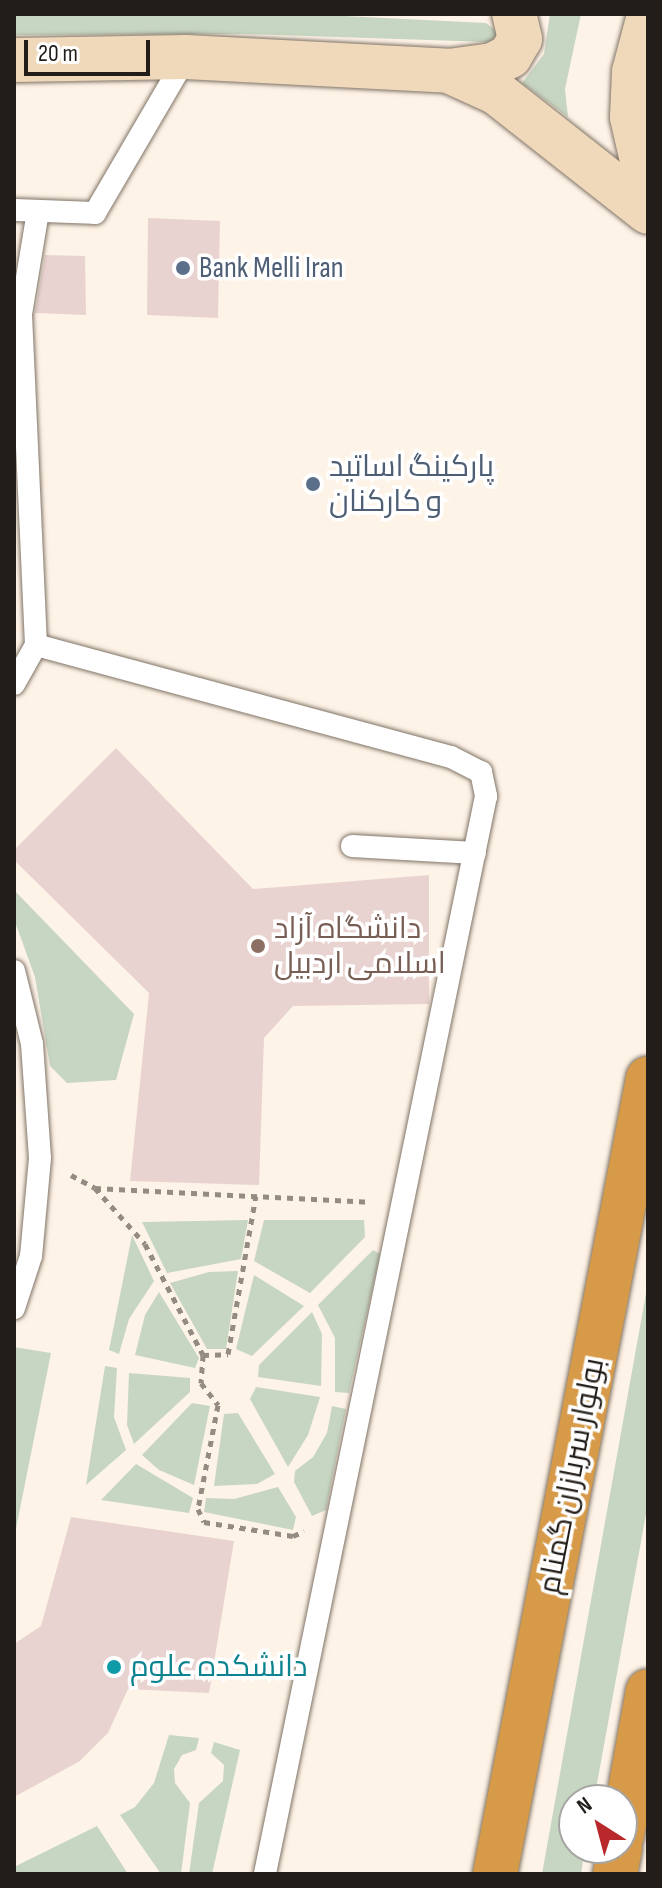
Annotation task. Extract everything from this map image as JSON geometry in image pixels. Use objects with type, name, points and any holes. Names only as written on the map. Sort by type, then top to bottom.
[{"type":"highway","name":"بولوار سربازان گمنام","points":[[495,1874],[648,1079]]},
{"type":"highway","points":[[631,1784],[648,1691]]},
{"type":"main road","points":[[14,60],[186,57],[449,71],[493,65],[510,56],[520,39],[514,14]]},
{"type":"main road","points":[[648,19],[634,72],[632,117],[648,187]]},
{"type":"main road","points":[[449,71],[497,93],[648,212]]},
{"type":"lane","points":[[14,210],[95,213],[186,57]]},
{"type":"lane","points":[[14,684],[36,645],[21,314],[38,211]]},
{"type":"lane","points":[[36,645],[451,757],[481,772],[486,796],[265,1874]]},
{"type":"lane","points":[[352,846],[475,853]]},
{"type":"lane","points":[[14,971],[32,1044],[40,1158],[31,1256],[14,1308]]},
{"type":"path","points":[[40,1158],[95,1188],[145,1244],[203,1355],[201,1383],[218,1405],[198,1509],[204,1522],[293,1536],[337,1520]]},
{"type":"path","points":[[95,1188],[402,1204]]},
{"type":"path","points":[[203,1355],[228,1354],[256,1196]]},
{"type":"green space","points":[[14,14],[303,14],[486,23],[499,33],[489,42],[243,34],[14,35]]},
{"type":"green space","points":[[550,14],[581,14],[565,89],[568,117],[522,83],[544,54]]},
{"type":"green space","points":[[14,890],[134,1014],[116,1080],[67,1083],[50,1066],[35,977],[14,919]]},
{"type":"green space","points":[[248,1220],[241,1259],[167,1273],[142,1222]]},
{"type":"green space","points":[[264,1220],[364,1220],[365,1237],[310,1293],[254,1261]]},
{"type":"green space","points":[[132,1235],[154,1281],[129,1319],[119,1354],[109,1350]]},
{"type":"green space","points":[[373,1250],[380,1254],[349,1393],[335,1392],[335,1338],[318,1305]]},
{"type":"green space","points":[[238,1271],[226,1349],[207,1349],[170,1283],[209,1272]]},
{"type":"green space","points":[[254,1275],[304,1306],[252,1356],[236,1349]]},
{"type":"green space","points":[[648,1282],[648,1503],[597,1784],[558,1784]]},
{"type":"green space","points":[[159,1292],[199,1358],[195,1368],[135,1355],[145,1315]]},
{"type":"green space","points":[[312,1312],[322,1334],[321,1386],[258,1377],[259,1365]]},
{"type":"green space","points":[[14,1347],[51,1353],[14,1539]]},
{"type":"green space","points":[[105,1366],[117,1368],[114,1417],[126,1450],[86,1485]]},
{"type":"green space","points":[[129,1373],[190,1378],[190,1392],[134,1444],[127,1425]]},
{"type":"green space","points":[[256,1387],[320,1397],[308,1435],[288,1467],[250,1399]]},
{"type":"green space","points":[[192,1403],[210,1406],[194,1485],[159,1470],[142,1455]]},
{"type":"green space","points":[[332,1406],[346,1409],[326,1510],[312,1516],[294,1482],[295,1471],[313,1457],[327,1433]]},
{"type":"green space","points":[[238,1413],[275,1474],[257,1484],[214,1486],[224,1414]]},
{"type":"green space","points":[[136,1464],[193,1498],[189,1513],[101,1500]]},
{"type":"green space","points":[[278,1487],[296,1517],[293,1530],[204,1512],[206,1498],[234,1499]]},
{"type":"green space","points":[[169,1735],[199,1738],[196,1750],[182,1755],[174,1769],[175,1783],[190,1803],[181,1874],[161,1874],[120,1815],[135,1807],[154,1783]]},
{"type":"green space","points":[[214,1742],[240,1750],[212,1874],[189,1874],[199,1803],[223,1781],[224,1765],[211,1753]]},
{"type":"green space","points":[[558,1785],[558,1864],[583,1864],[581,1874],[542,1874]]},
{"type":"green space","points":[[97,1826],[128,1874],[14,1874],[14,1867]]},
{"type":"building","name":"Bank Melli Iran","points":[[148,218],[220,221],[218,318],[147,315]]},
{"type":"building","points":[[45,255],[85,256],[86,315],[35,313]]},
{"type":"building","points":[[116,748],[253,889],[429,875],[429,1004],[293,1006],[264,1038],[259,1185],[130,1181],[149,993],[14,860],[14,850]]},
{"type":"building","name":"دانشکده علوم","points":[[71,1517],[234,1541],[209,1693],[128,1689],[108,1733],[80,1761],[14,1797],[14,1644],[41,1626]]},
{"type":"place","name":"Bank Melli Iran","points":[[183,268]]},
{"type":"place","name":"پارکینگ اساتید و کارکنان","points":[[313,484]]},
{"type":"place","name":"دانشگاه آزاد اسلامی اردبیل","points":[[258,946]]},
{"type":"place","name":"دانشکده علوم","points":[[114,1667]]}]
